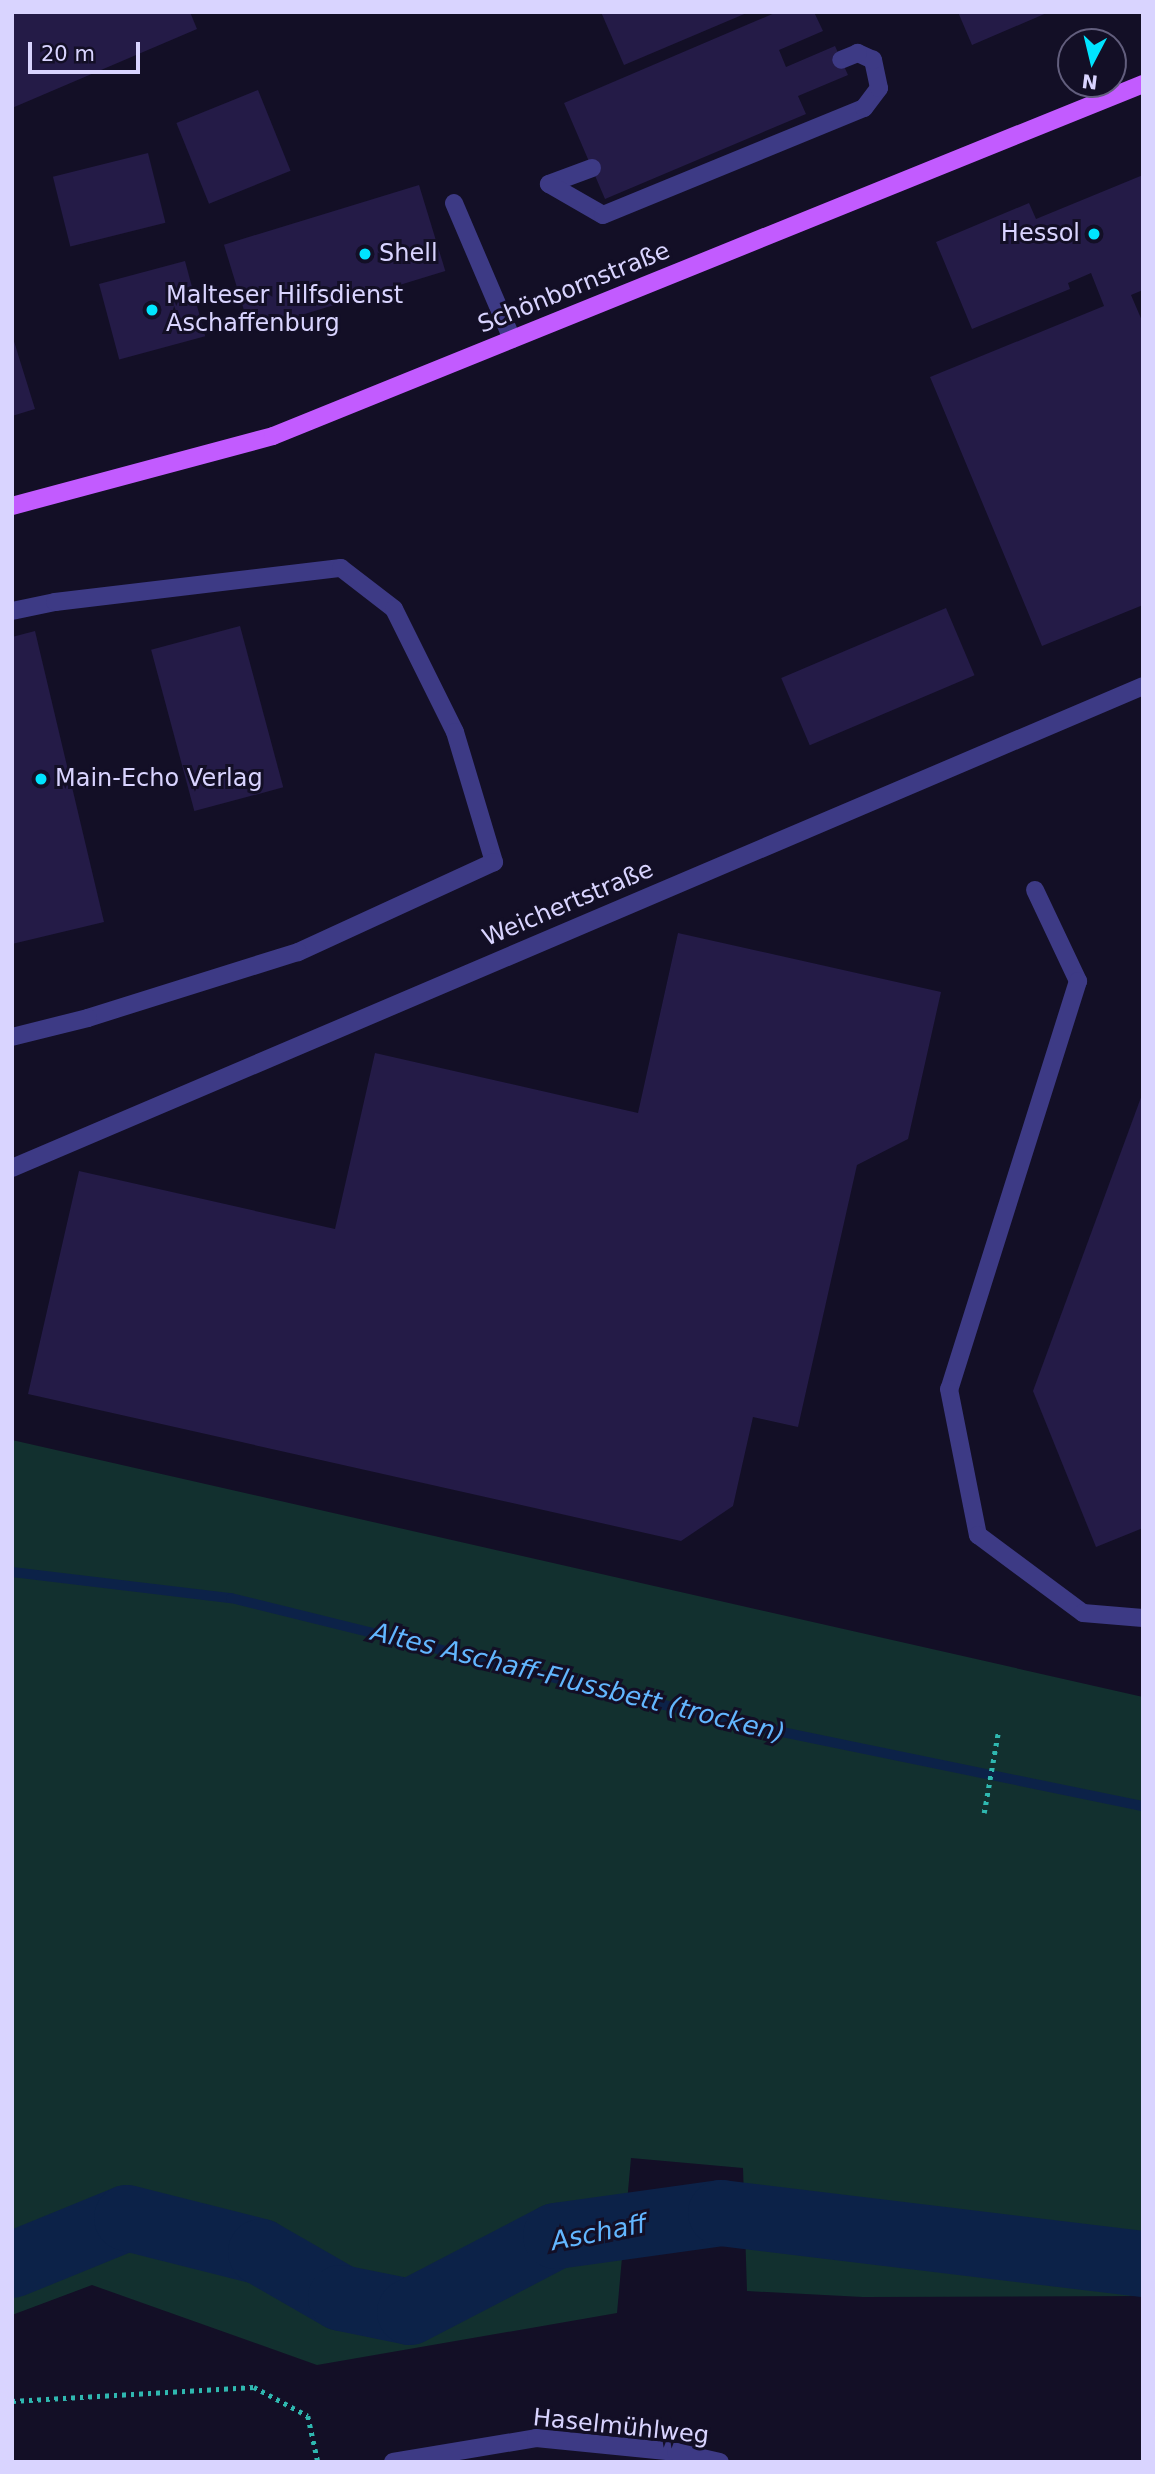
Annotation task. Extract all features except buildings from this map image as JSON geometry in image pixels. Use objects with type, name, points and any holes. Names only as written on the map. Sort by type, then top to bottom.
[{"type":"main road","name":"Schönbornstraße","points":[[12,506],[273,436],[1143,85]]},
{"type":"street","points":[[592,168],[549,184],[603,215],[864,108],[879,88],[873,60],[858,53],[841,60]]},
{"type":"street","points":[[454,203],[512,339]]},
{"type":"street","points":[[12,611],[55,602],[341,568],[394,609],[455,732],[494,862],[298,952],[88,1018],[12,1037]]},
{"type":"street","name":"Weichertstraße","points":[[12,1168],[1143,685]]},
{"type":"street","points":[[1035,890],[1079,981],[949,1389],[978,1535],[1083,1613],[1143,1618]]},
{"type":"street","name":"Haselmühlweg","points":[[393,2462],[536,2438],[676,2452],[720,2462]]},
{"type":"path","points":[[984,1813],[998,1733]]},
{"type":"path","points":[[12,2401],[254,2387],[308,2416],[318,2462]]},
{"type":"green space","points":[[12,1440],[1143,1697],[1143,2296],[863,2297],[747,2291],[743,2168],[631,2158],[617,2313],[317,2365],[92,2285],[12,2315]]},
{"type":"waterway","name":"Altes Aschaff-Flussbett (trocken)","points":[[12,1572],[231,1598],[733,1722],[1143,1806]]},
{"type":"waterway","name":"Aschaff","points":[[12,2265],[127,2218],[261,2252],[341,2298],[410,2312],[556,2236],[721,2213],[1143,2264]]},
{"type":"place","name":"Hessol","points":[[1094,234]]},
{"type":"place","name":"Shell","points":[[365,254]]},
{"type":"place","name":"Malteser Hilfsdienst Aschaffenburg","points":[[152,310]]},
{"type":"place","name":"Main-Echo Verlag","points":[[41,779]]}]
